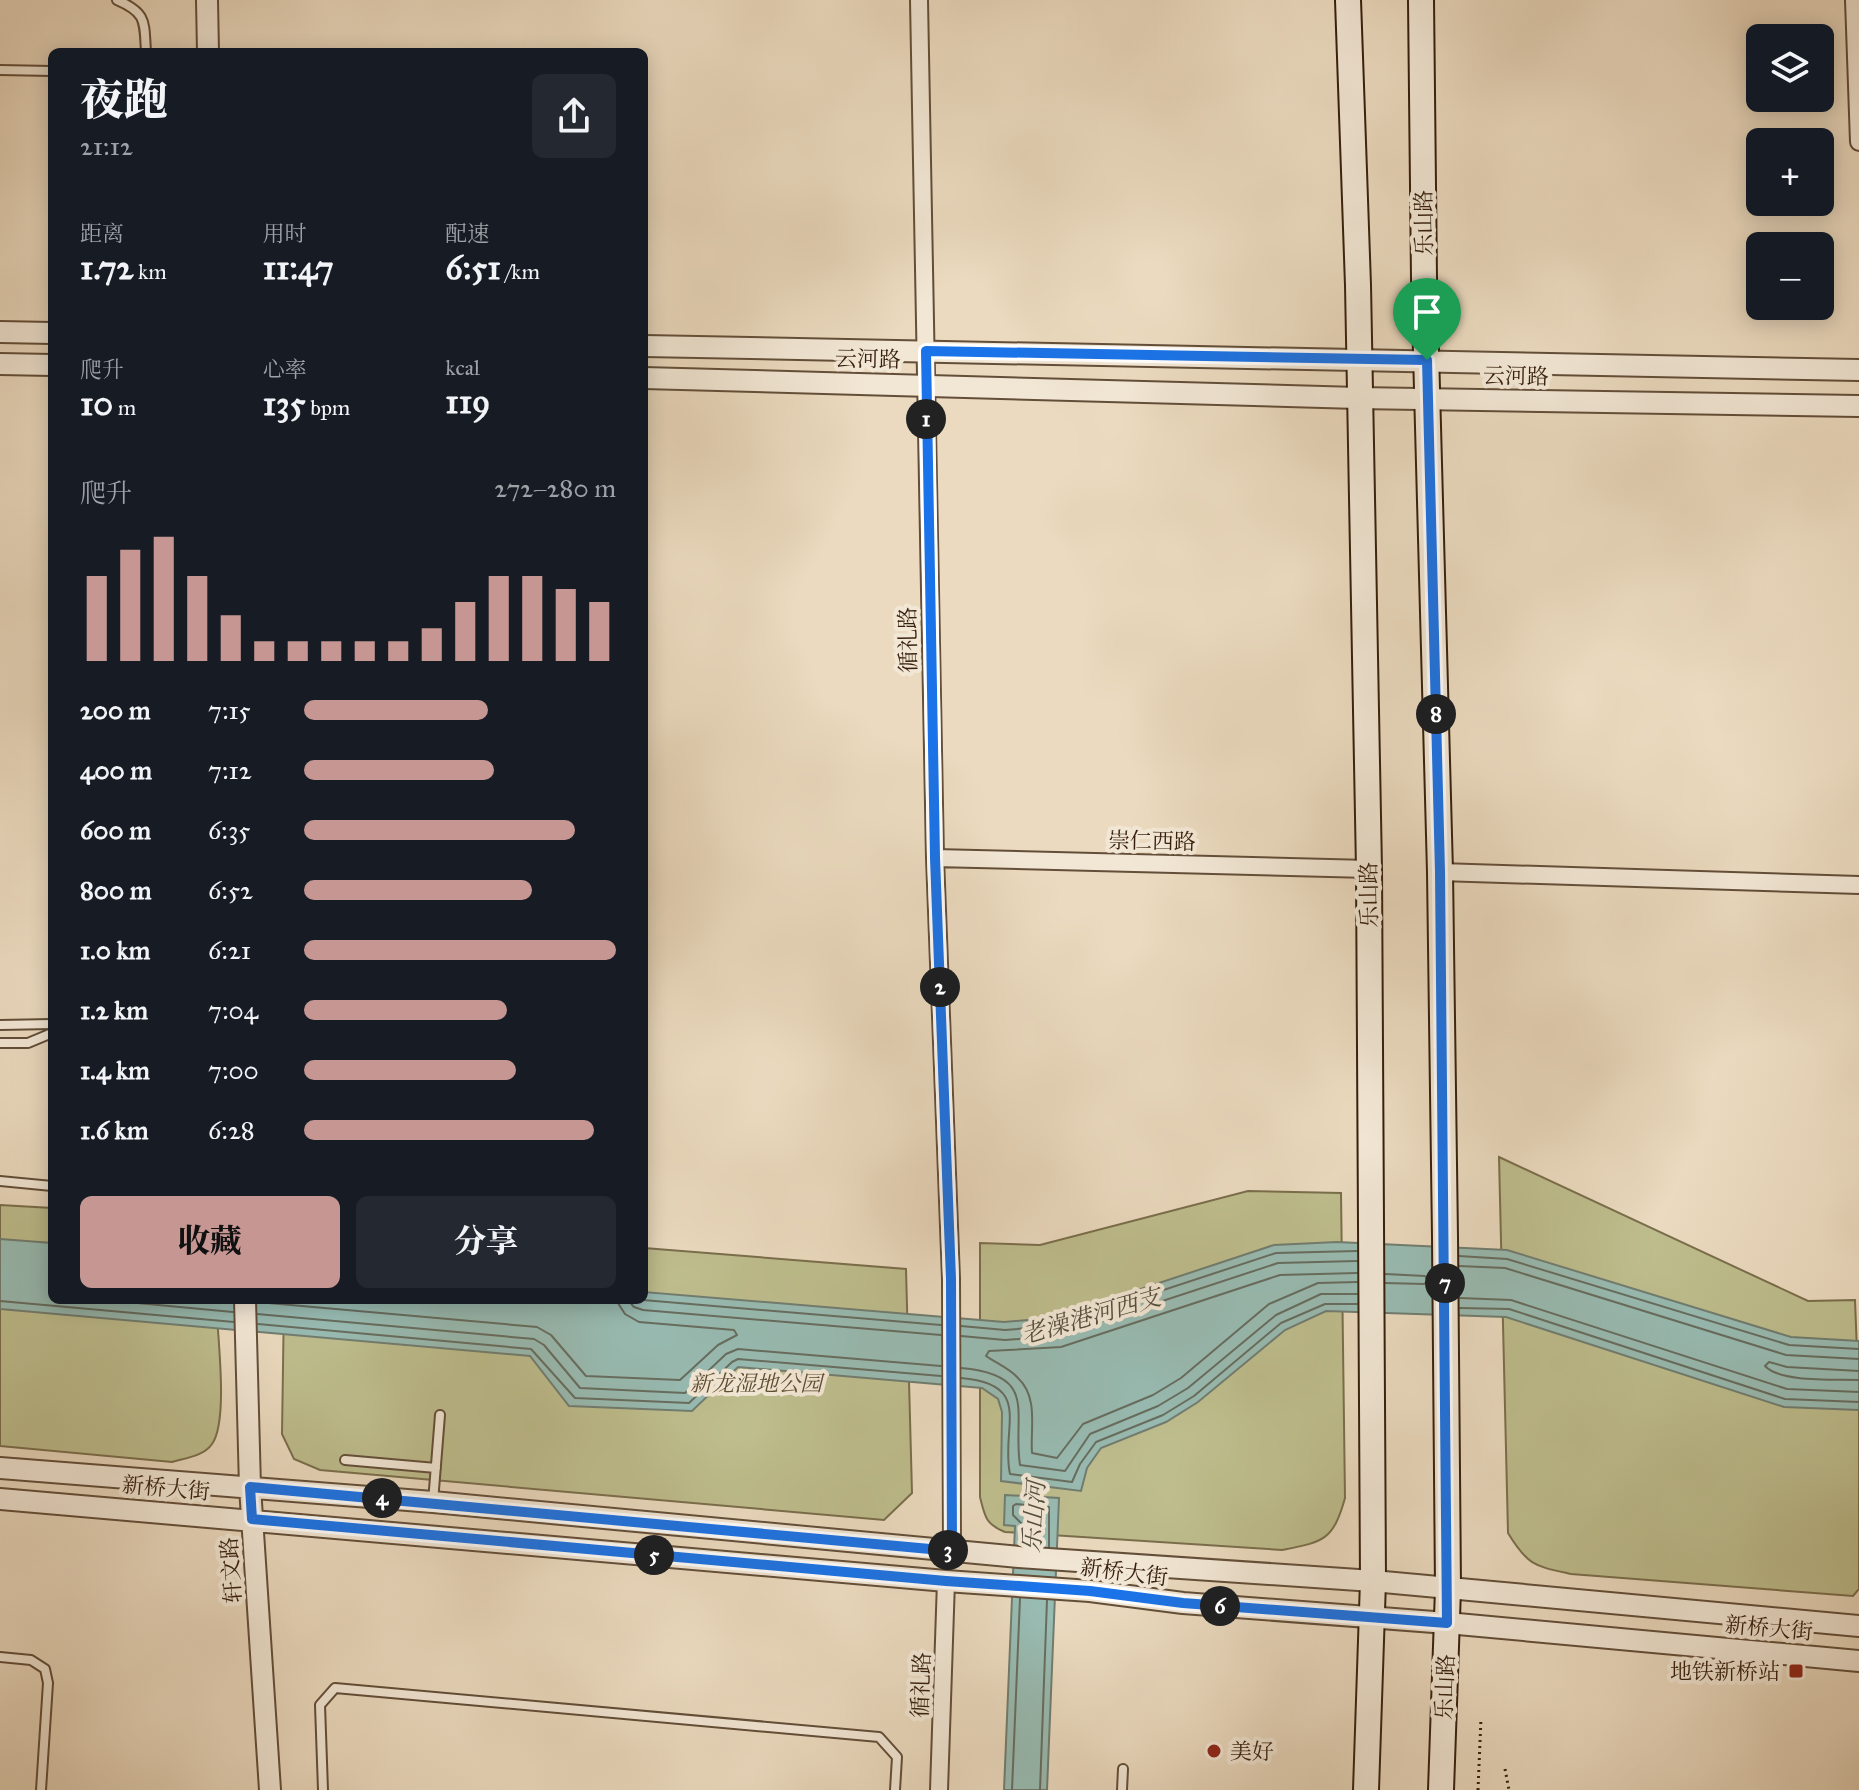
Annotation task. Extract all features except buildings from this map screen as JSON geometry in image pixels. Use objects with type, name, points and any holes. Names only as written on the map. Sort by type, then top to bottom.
[{"type":"main road","name":"乐山路","points":[[1348,0],[1369,869],[1373,1581],[1366,1790]]},
{"type":"main road","name":"乐山路","points":[[1421,0],[1445,1237],[1448,1589],[1441,1790]]},
{"type":"street","points":[[207,0],[208,48]]},
{"type":"street","name":"循礼路","points":[[919,0],[935,858],[951,1279],[952,1551]]},
{"type":"street","points":[[1854,0],[1859,142]]},
{"type":"street","points":[[0,332],[48,333]]},
{"type":"street","name":"云河路","points":[[648,346],[1859,370]]},
{"type":"street","points":[[0,364],[48,365]]},
{"type":"street","name":"云河路","points":[[648,378],[1358,398],[1859,406]]},
{"type":"street","name":"崇仁西路","points":[[935,858],[1369,869]]},
{"type":"street","points":[[1440,872],[1859,885]]},
{"type":"street","name":"轩文路","points":[[245,1304],[250,1487],[270,1790]]},
{"type":"street","name":"新桥大街","points":[[0,1468],[433,1502],[1019,1557],[1373,1581],[1859,1626]]},
{"type":"street","name":"新桥大街","points":[[0,1499],[1090,1591],[1183,1603],[1447,1623],[1859,1661]]},
{"type":"street","name":"循礼路","points":[[939,1790],[946,1581]]},
{"type":"lane","points":[[117,0],[136,8],[144,23],[146,48]]},
{"type":"lane","points":[[0,70],[48,71]]},
{"type":"lane","points":[[0,1025],[48,1024]]},
{"type":"lane","points":[[0,1043],[28,1043],[48,1035]]},
{"type":"lane","points":[[0,1181],[48,1186]]},
{"type":"lane","points":[[433,1502],[440,1415]]},
{"type":"lane","points":[[345,1460],[436,1468]]},
{"type":"lane","points":[[0,1657],[31,1660],[45,1669],[48,1683],[41,1790]]},
{"type":"lane","points":[[323,1790],[320,1705],[335,1688],[879,1737],[897,1757],[895,1790]]},
{"type":"lane","points":[[1122,1790],[1123,1769]]},
{"type":"path","points":[[1478,1790],[1481,1718]]},
{"type":"path","points":[[1505,1769],[1509,1790]]},
{"type":"green space","points":[[1499,1157],[1808,1301],[1855,1300],[1859,1404],[1859,1589],[1853,1596],[1571,1574],[1534,1563],[1521,1552],[1508,1533]]},
{"type":"green space","points":[[1248,1191],[1341,1193],[1345,1498],[1331,1531],[1307,1545],[1282,1550],[1005,1532],[993,1526],[980,1497],[980,1243],[1040,1245]]},
{"type":"green space","points":[[0,1205],[48,1208],[48,1304],[216,1304],[220,1416],[209,1448],[172,1462],[0,1446]]},
{"type":"green space","name":"新龙湿地公园","points":[[648,1248],[906,1269],[912,1493],[884,1520],[320,1470],[294,1459],[282,1434],[284,1304],[648,1304]]},
{"type":"water","name":"老澡港河西支","points":[[0,1239],[48,1243],[48,1304],[648,1304],[648,1292],[1004,1322],[1053,1318],[1274,1245],[1337,1242],[1507,1250],[1791,1337],[1859,1341],[1859,1410],[1784,1407],[1506,1317],[1326,1311],[1285,1330],[1198,1402],[1166,1422],[1101,1448],[1087,1468],[1081,1491],[1001,1481],[1002,1412],[998,1399],[982,1388],[738,1367],[692,1411],[569,1406],[530,1356],[0,1309]]},
{"type":"water","name":"乐山河","points":[[1005,1495],[1059,1498],[1047,1790],[1004,1790],[1015,1526],[1004,1525]]},
{"type":"place","name":"地铁新桥站","points":[[1796,1671]]},
{"type":"place","name":"美好","points":[[1214,1751]]},
{"type":"route","points":[[926,351],[1427,360],[1440,872],[1447,1623],[1183,1603],[1090,1591],[252,1519],[250,1487],[952,1551],[951,1279],[935,858],[926,351]]}]
